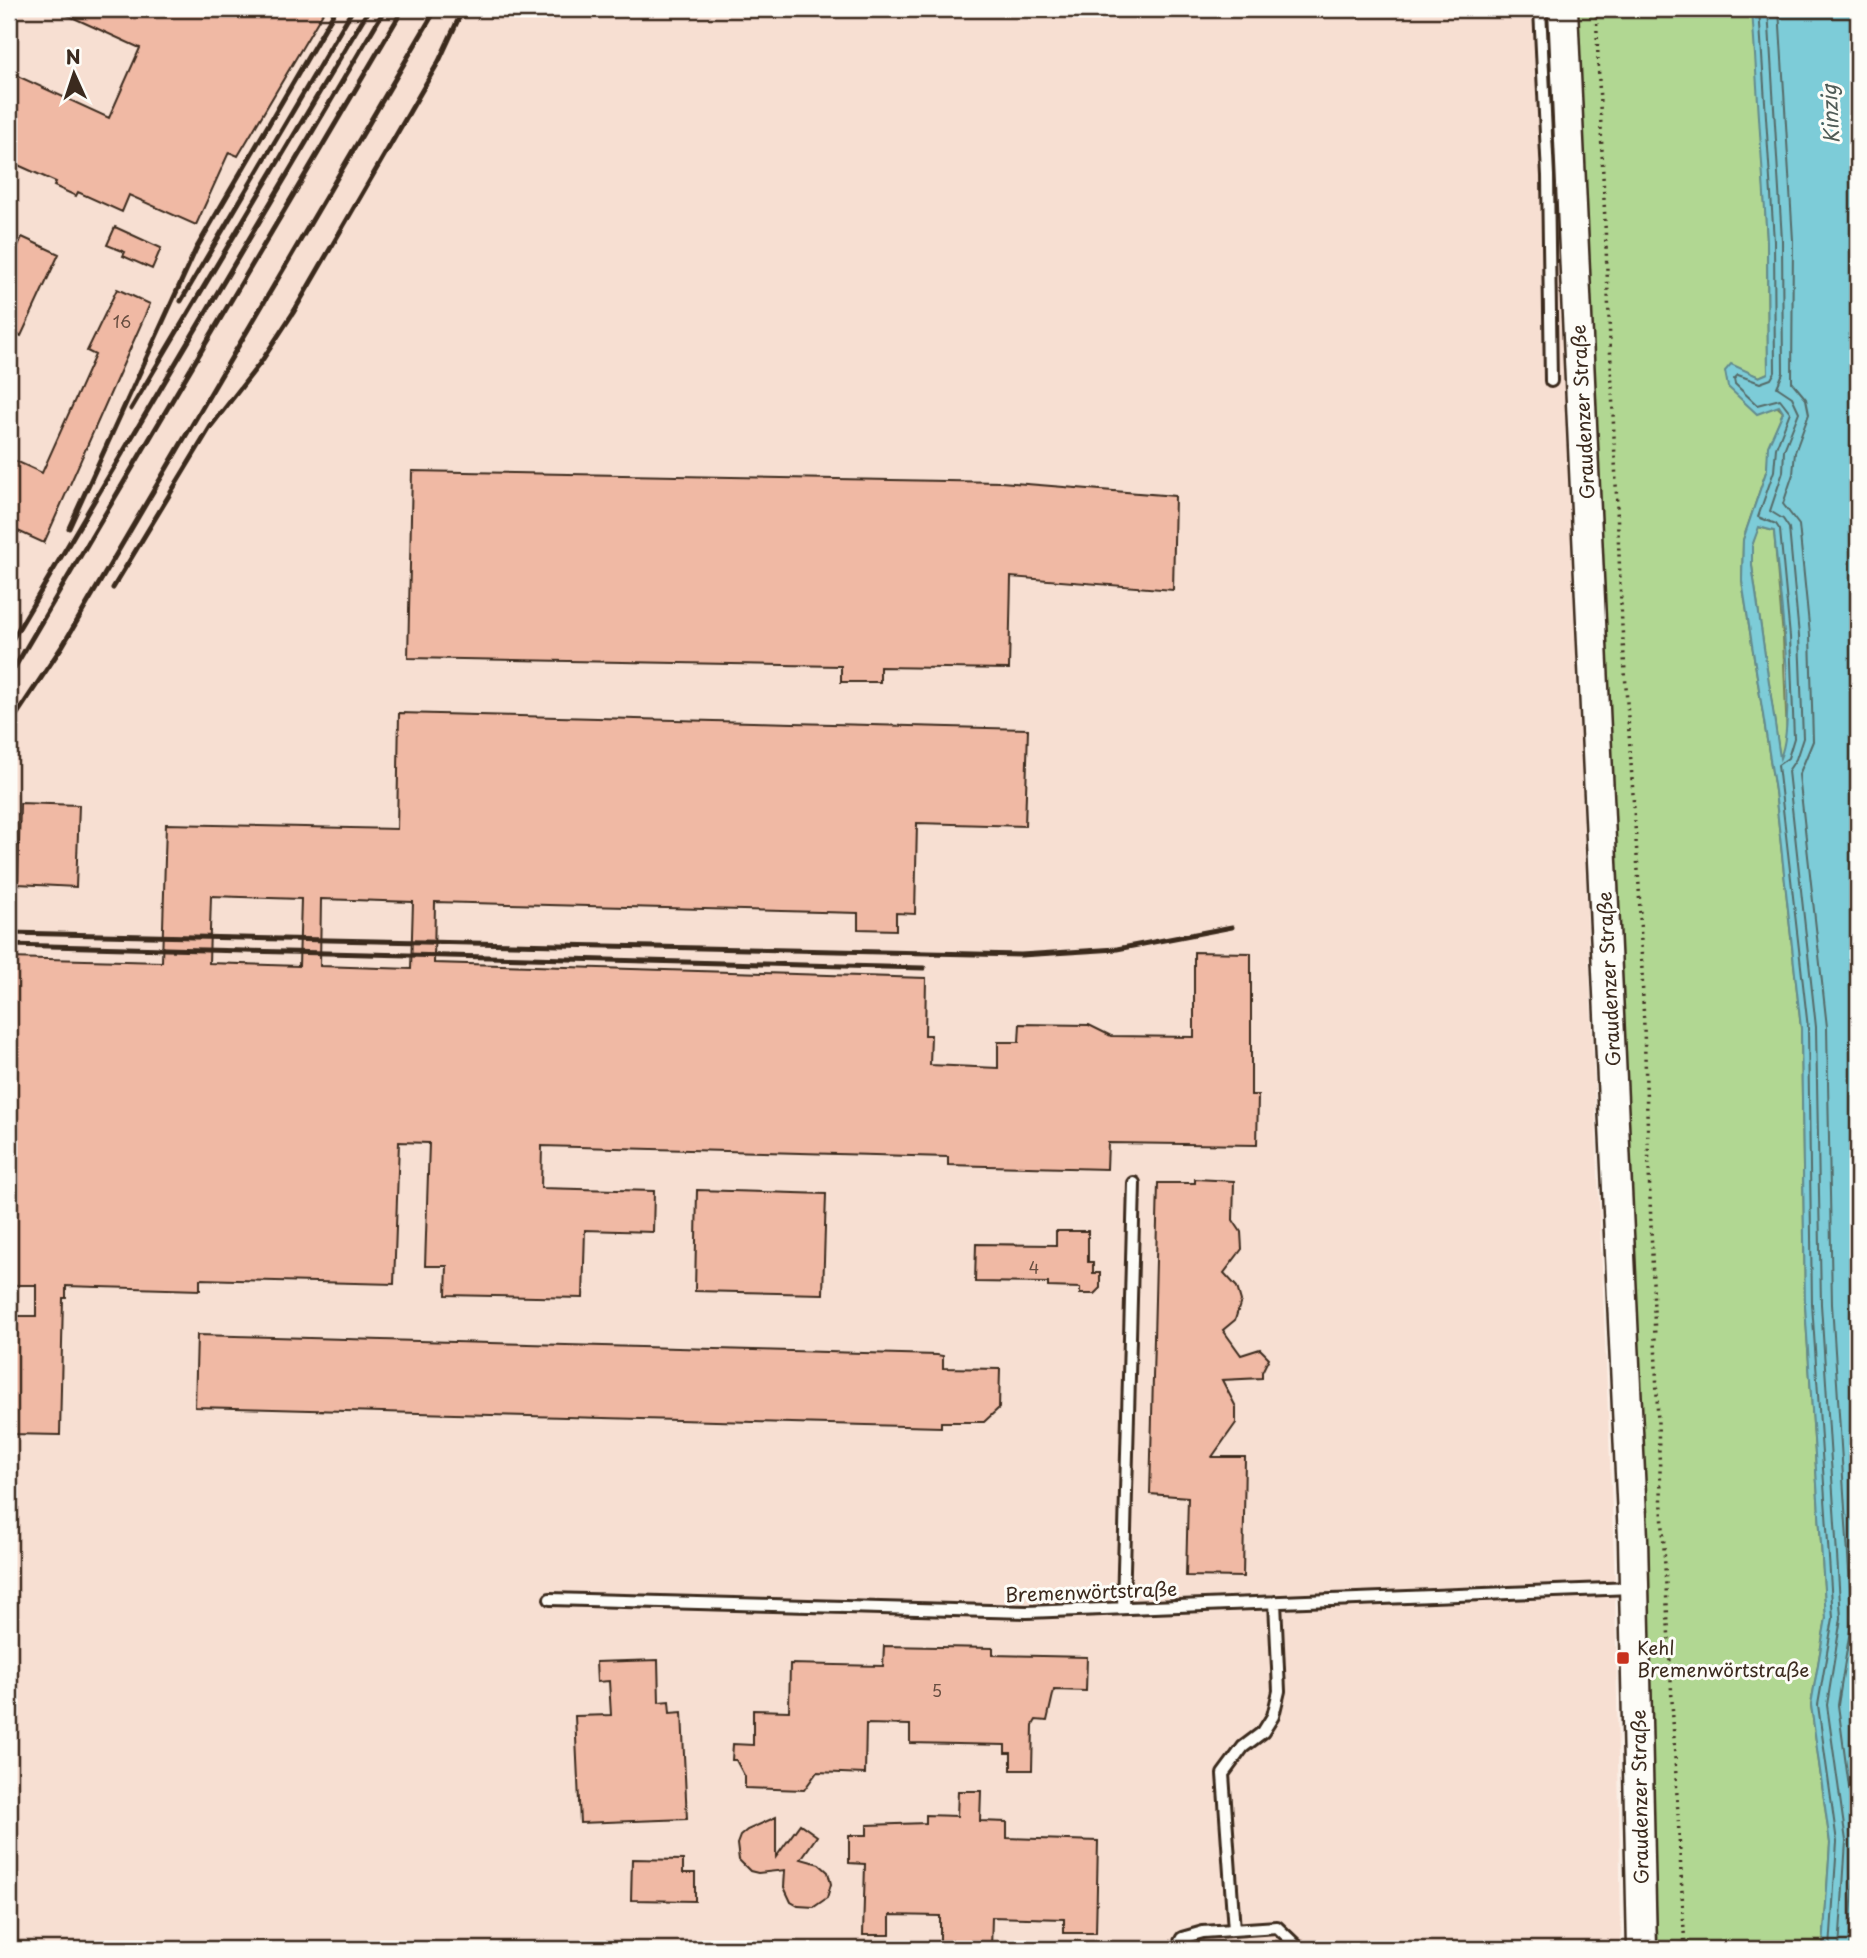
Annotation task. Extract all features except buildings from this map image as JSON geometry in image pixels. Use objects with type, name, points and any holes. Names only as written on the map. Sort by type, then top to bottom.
[{"type":"street","name":"Graudenzer Straße","points":[[1563,9],[1632,1511],[1641,1947]]},
{"type":"lane","points":[[1540,9],[1548,176],[1551,381]]},
{"type":"lane","points":[[1123,1608],[1134,1182]]},
{"type":"lane","name":"Bremenwörtstraße","points":[[550,1599],[956,1612],[1633,1588]]},
{"type":"lane","points":[[1234,1930],[1223,1774],[1243,1747],[1264,1732],[1273,1716],[1279,1691],[1275,1602]]},
{"type":"lane","points":[[1175,1949],[1182,1938],[1203,1931],[1277,1927],[1300,1949]]},
{"type":"path","points":[[1596,9],[1622,626],[1639,886],[1659,1452],[1685,1949]]},
{"type":"shaded area","points":[[9,9],[1550,9],[1615,1584],[1621,1932],[1618,1949],[9,1949]]},
{"type":"green space","points":[[1574,9],[1752,9],[1754,15],[1767,241],[1768,373],[1759,377],[1731,365],[1783,412],[1769,446],[1767,469],[1743,540],[1742,581],[1775,791],[1801,1028],[1805,1305],[1826,1618],[1811,1705],[1830,1843],[1823,1949],[1658,1949]]},
{"type":"green space","points":[[1758,527],[1774,531],[1783,637],[1787,739],[1780,760],[1752,566],[1752,546]]},
{"type":"water","name":"Kinzig","points":[[1752,9],[1858,9],[1858,1949],[1823,1949],[1830,1843],[1811,1705],[1826,1618],[1805,1305],[1801,1028],[1775,791],[1742,581],[1743,540],[1767,469],[1768,446],[1783,412],[1779,406],[1757,414],[1728,387],[1725,371],[1731,364],[1759,377],[1768,373],[1767,241]],"holes":[[[1759,527],[1774,531],[1787,681],[1785,738],[1780,758],[1752,566],[1752,546]]]},
{"type":"railway","points":[[69,528],[196,249],[336,9]]},
{"type":"railway","points":[[181,301],[353,9]]},
{"type":"railway","points":[[131,409],[369,9]]},
{"type":"railway","points":[[9,645],[385,9]]},
{"type":"railway","points":[[9,677],[403,9]]},
{"type":"railway","points":[[9,726],[63,645],[436,9]]},
{"type":"railway","points":[[113,588],[211,426],[261,362],[293,313],[439,61],[463,9]]},
{"type":"railway","points":[[9,933],[1021,955],[1117,949],[1232,927]]},
{"type":"railway","points":[[9,945],[924,968]]},
{"type":"place","name":"Kehl Bremenwörtstraße","points":[[1623,1658]]}]
